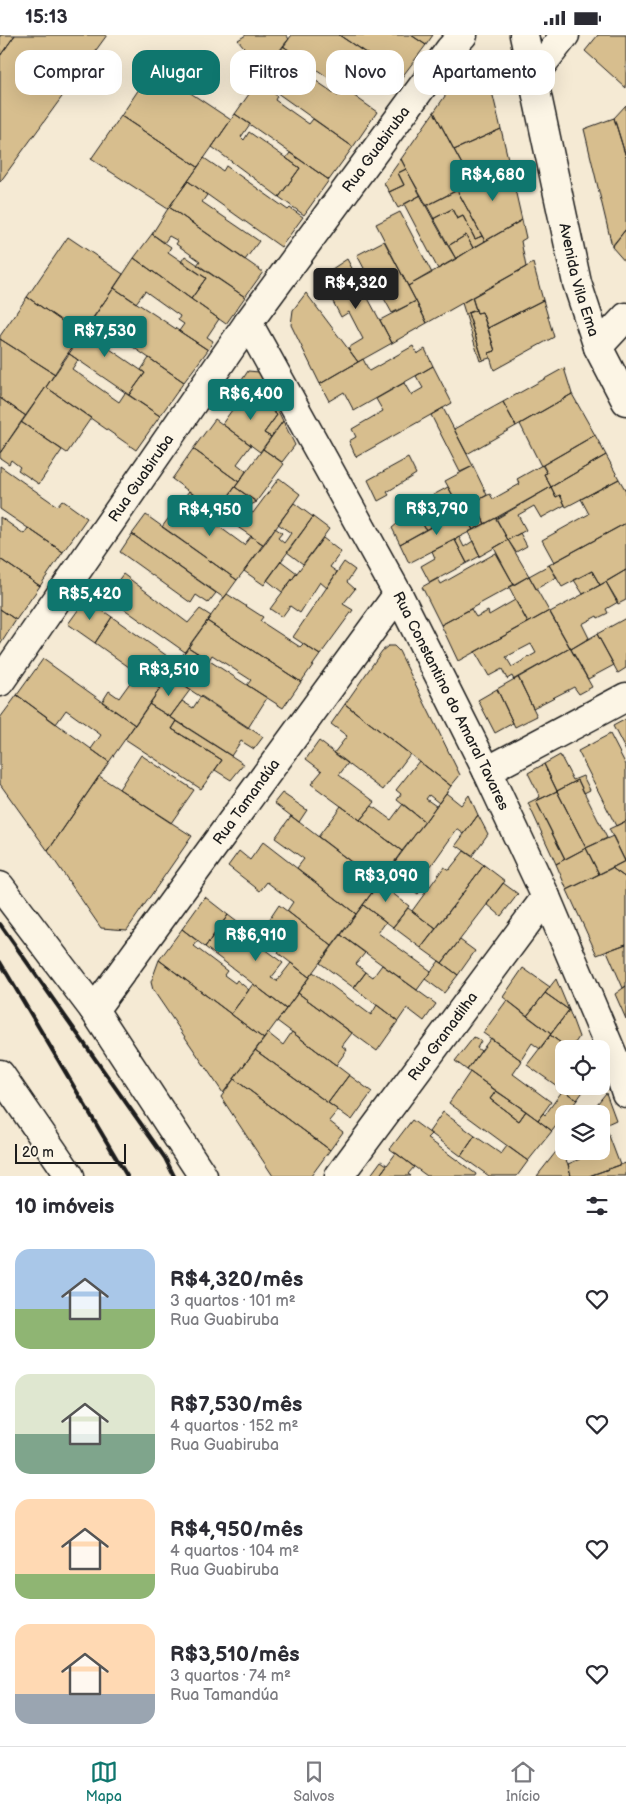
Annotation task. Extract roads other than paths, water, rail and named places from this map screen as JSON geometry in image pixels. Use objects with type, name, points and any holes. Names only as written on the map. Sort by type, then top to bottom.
[{"type":"street","name":"Rua Guabiruba","points":[[0,682],[248,323],[444,57],[463,35]]},
{"type":"street","name":"Avenida Vila Ema","points":[[524,35],[527,50]]},
{"type":"street","points":[[553,50],[565,35]]},
{"type":"street","name":"Avenida Vila Ema","points":[[536,95],[577,283],[598,347],[626,401]]},
{"type":"street","points":[[598,347],[626,317]]},
{"type":"street","name":"Rua Constantino do Amaral Tavares","points":[[248,323],[398,594],[486,771],[546,897],[615,1060],[626,1093]]},
{"type":"street","name":"Rua Tamandúa","points":[[94,1010],[398,594]]},
{"type":"street","points":[[486,771],[626,697]]},
{"type":"street","points":[[0,886],[94,1010],[203,1176]]},
{"type":"street","name":"Rua Granadilha","points":[[339,1176],[546,897]]},
{"type":"street","points":[[0,1074],[70,1176]]},
{"type":"railway","points":[[0,924],[165,1158],[174,1176]]},
{"type":"railway","points":[[0,962],[127,1176]]}]
